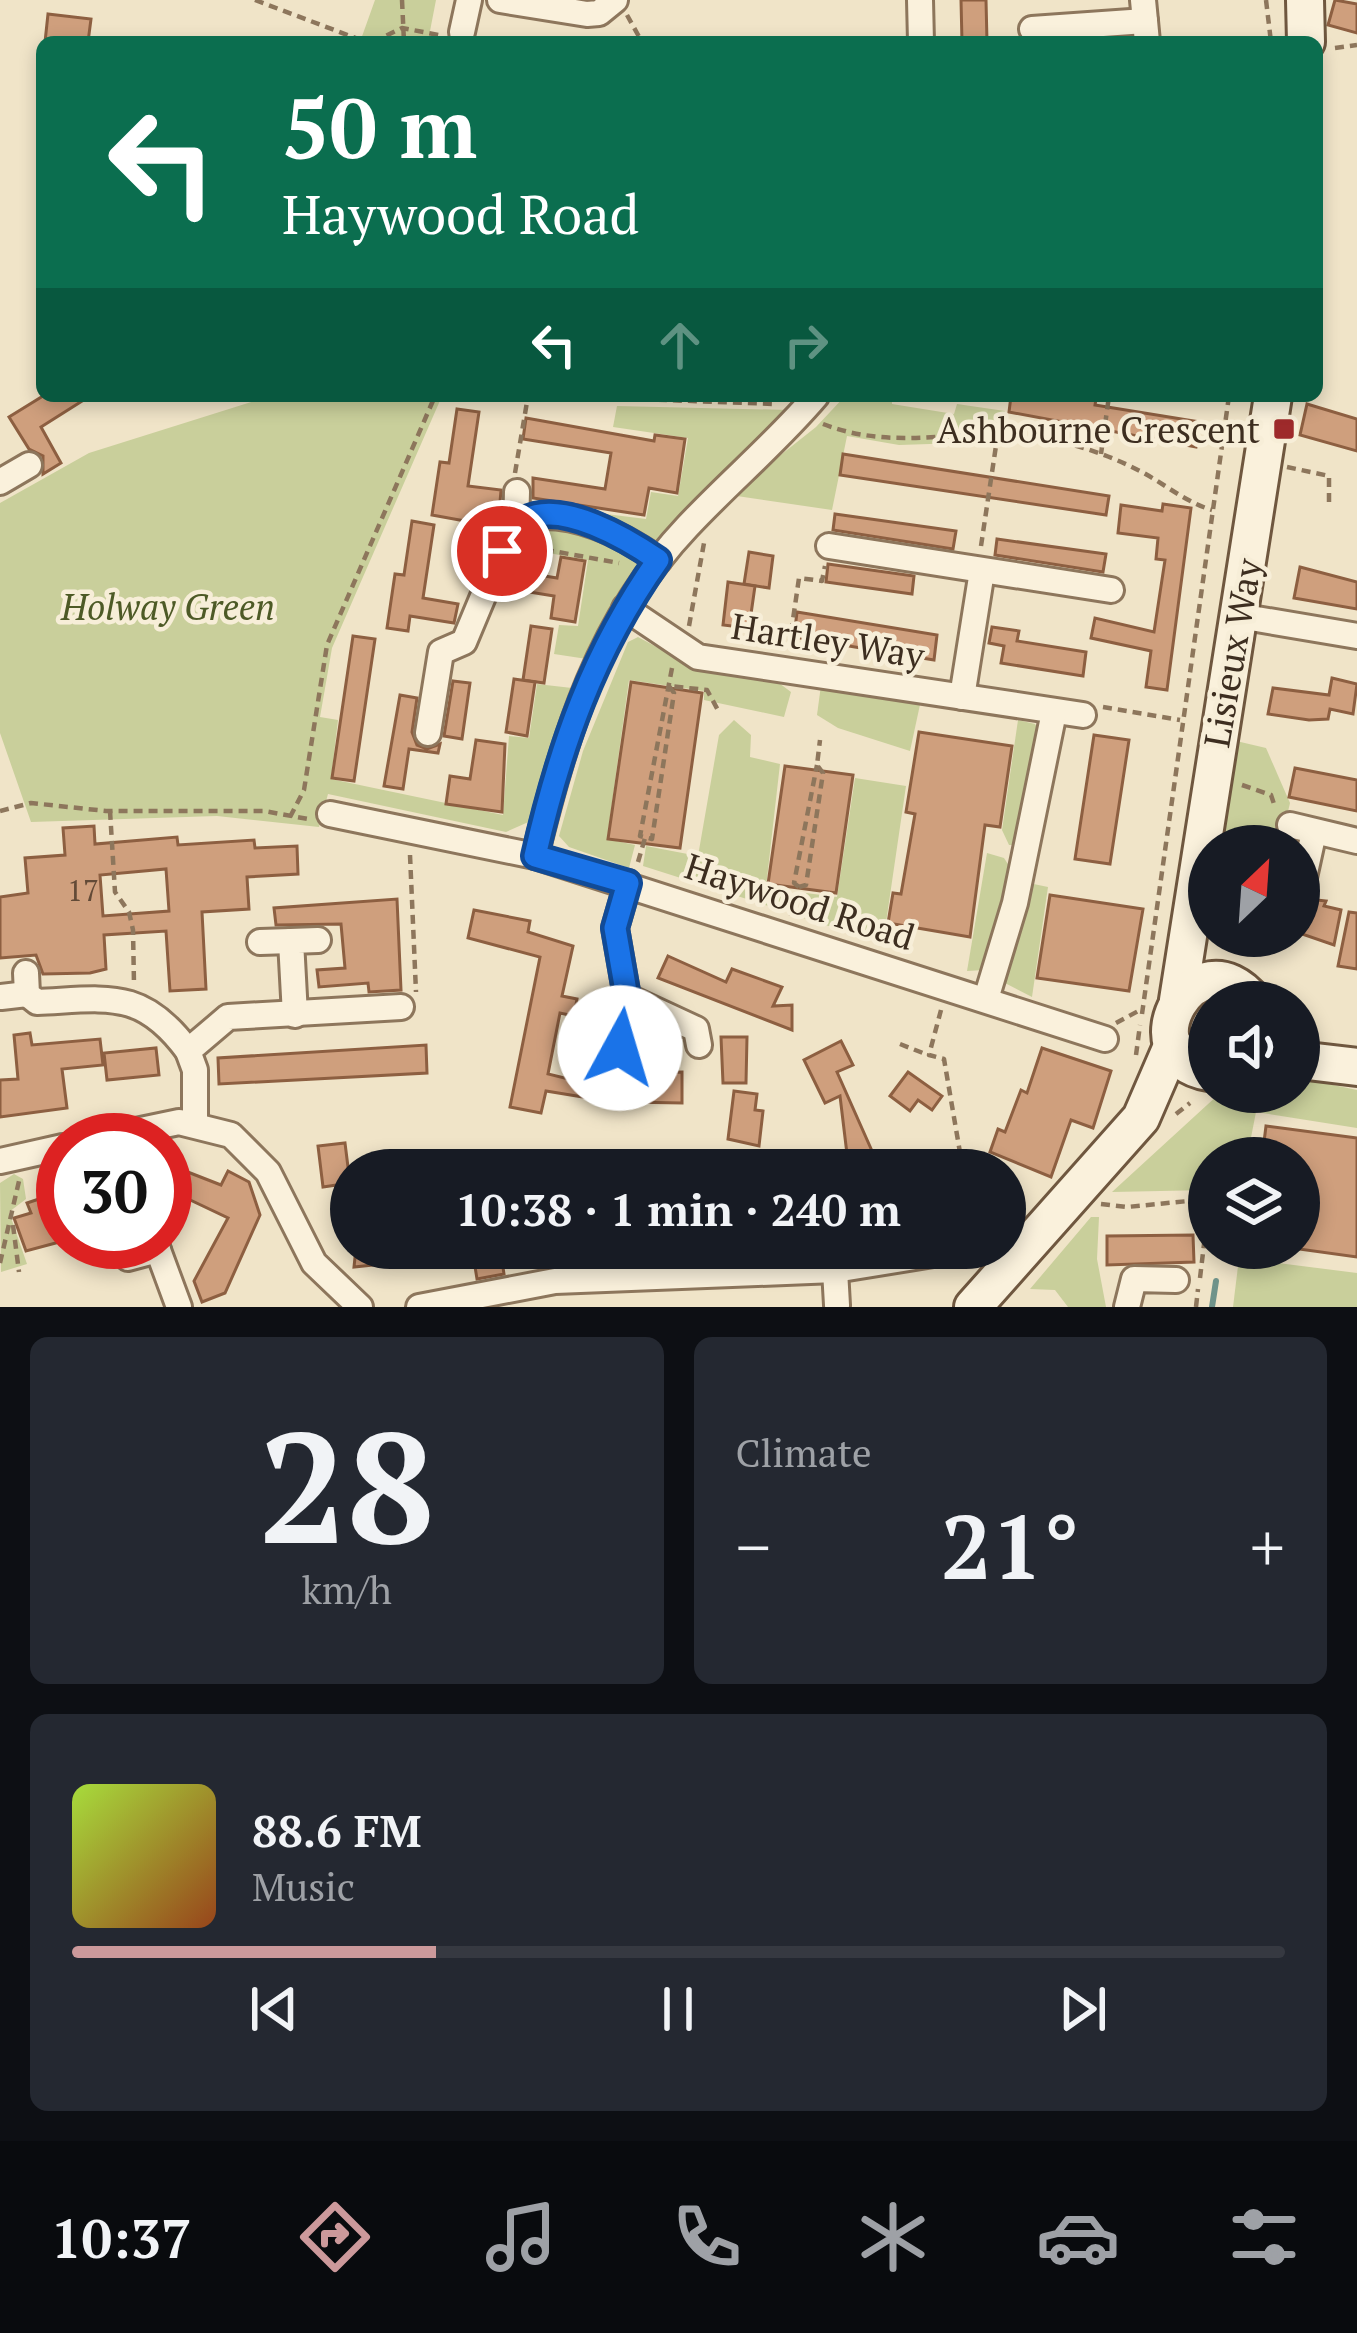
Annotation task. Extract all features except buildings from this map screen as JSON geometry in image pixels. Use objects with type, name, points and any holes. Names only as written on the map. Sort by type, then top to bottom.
[{"type":"street","points":[[462,32],[469,0]]},
{"type":"street","points":[[500,0],[587,14],[598,13],[616,0]]},
{"type":"street","points":[[920,0],[921,36]]},
{"type":"street","points":[[1305,0],[1315,36]]},
{"type":"street","points":[[1032,29],[1145,21]]},
{"type":"street","name":"Lisieux Way","points":[[1204,825],[1272,402]]},
{"type":"street","points":[[535,856],[566,736],[599,652],[625,608],[656,564],[809,404]]},
{"type":"street","points":[[428,734],[441,652],[464,642],[512,535],[517,492]]},
{"type":"street","points":[[512,535],[528,518],[545,515],[610,528],[656,564]]},
{"type":"street","points":[[829,546],[1111,590]]},
{"type":"street","name":"Hartley Way","points":[[962,697],[980,570]]},
{"type":"street","name":"Hartley Way","points":[[625,608],[698,657],[1083,715]]},
{"type":"street","points":[[1239,616],[1357,637]]},
{"type":"street","points":[[986,999],[1015,903],[1054,712]]},
{"type":"street","name":"Haywood Road","points":[[330,814],[535,856],[628,883],[1105,1039]]},
{"type":"street","points":[[1320,833],[1357,841]]},
{"type":"street","points":[[611,1054],[627,997],[615,928],[628,883]]},
{"type":"street","points":[[260,942],[318,940]]},
{"type":"street","points":[[291,941],[295,1015]]},
{"type":"street","name":"Lisieux Way","points":[[1141,1118],[1173,1044],[1170,1021],[1188,941]]},
{"type":"street","points":[[1178,1000],[1188,993]]},
{"type":"street","points":[[1,997],[123,998],[159,1018],[188,1051],[195,1070],[195,1123]]},
{"type":"street","points":[[627,997],[684,1018],[696,1028],[698,1045]]},
{"type":"street","points":[[188,1051],[228,1018],[401,1007]]},
{"type":"street","points":[[1173,1044],[1188,1062]]},
{"type":"street","points":[[1320,1050],[1348,1065]]},
{"type":"street","points":[[974,1307],[1141,1118],[1188,1088]]},
{"type":"street","points":[[192,1124],[231,1136],[260,1160],[314,1263],[360,1307]]},
{"type":"street","points":[[165,1269],[178,1307]]},
{"type":"street","points":[[418,1307],[555,1281],[841,1269]]},
{"type":"street","points":[[835,1270],[836,1305]]},
{"type":"street","points":[[1127,1307],[1134,1279],[1176,1280]]},
{"type":"path","points":[[255,0],[353,36]]},
{"type":"path","points":[[402,0],[403,36]]},
{"type":"path","points":[[616,0],[638,36]]},
{"type":"path","points":[[1266,0],[1270,36]]},
{"type":"path","points":[[383,36],[402,28],[445,36]]},
{"type":"path","points":[[461,36],[462,32]]},
{"type":"path","points":[[1323,45],[1357,45]]},
{"type":"path","points":[[290,817],[304,790],[327,645],[432,402]]},
{"type":"path","points":[[517,492],[513,486],[527,402]]},
{"type":"path","points":[[732,402],[809,404],[827,426],[898,442],[1032,436],[1100,454],[1138,470],[1189,503],[1213,510]]},
{"type":"path","points":[[1100,454],[1108,402]]},
{"type":"path","points":[[1135,1061],[1179,776],[1180,720],[1228,402]]},
{"type":"path","points":[[980,570],[997,436]]},
{"type":"path","points":[[1263,461],[1329,476],[1329,506]]},
{"type":"path","points":[[685,649],[711,504]]},
{"type":"path","points":[[512,535],[656,564]]},
{"type":"path","points":[[785,670],[800,578],[823,581],[829,546]]},
{"type":"path","points":[[664,692],[640,836],[652,839],[674,693],[669,686],[707,690],[719,712]]},
{"type":"path","points":[[1083,715],[1097,706],[1180,720]]},
{"type":"path","points":[[787,933],[799,886],[794,883],[820,740]]},
{"type":"path","points":[[1211,774],[1270,796],[1298,825]]},
{"type":"path","points":[[0,811],[31,803],[110,812],[264,811],[322,821],[330,814]]},
{"type":"path","points":[[110,812],[115,892],[129,912],[133,930],[135,983],[123,998]]},
{"type":"path","points":[[401,1007],[418,990],[410,831]]},
{"type":"path","points":[[929,1055],[948,987]]},
{"type":"path","points":[[900,1044],[944,1059],[959,1149]]},
{"type":"path","points":[[11,1159],[19,1272]]},
{"type":"path","points":[[1070,1200],[1127,1207],[1188,1203]]},
{"type":"path","points":[[0,1263],[12,1221]]},
{"type":"path","points":[[1196,1307],[1201,1269]]},
{"type":"green space","points":[[375,0],[436,0],[430,31],[436,36],[362,36]]},
{"type":"green space","name":"Holway Green","points":[[251,402],[439,402],[332,648],[320,717],[338,720],[331,779],[503,815],[509,736],[529,738],[537,684],[572,688],[533,820],[506,832],[328,794],[319,827],[217,816],[31,822],[0,733],[0,503],[89,453]]},
{"type":"green space","points":[[839,402],[892,402],[954,414],[957,404],[1005,411],[991,442],[899,445],[847,436],[832,510],[730,495],[816,427]]},
{"type":"green space","points":[[617,406],[791,410],[659,540],[640,539],[606,514],[646,519],[651,492],[678,496],[688,438],[613,427]]},
{"type":"green space","points":[[531,523],[560,524],[642,557],[587,659],[554,654],[559,625],[578,626],[588,560],[508,546]]},
{"type":"green space","points":[[638,637],[701,671],[779,683],[791,692],[784,717],[704,700],[704,691],[629,680],[607,839],[635,845],[629,868],[569,847],[559,836],[583,751],[628,642]]},
{"type":"green space","points":[[821,685],[921,700],[910,751],[838,728],[817,715]]},
{"type":"green space","points":[[734,720],[751,735],[750,757],[780,764],[766,887],[790,890],[784,911],[643,866],[646,846],[698,856],[719,735]]},
{"type":"green space","points":[[1018,720],[1035,724],[1043,737],[1019,845],[1009,845],[1002,830]]},
{"type":"green space","points":[[1232,740],[1266,748],[1290,803],[1285,825],[1222,825]]},
{"type":"green space","points":[[855,778],[906,786],[883,943],[800,917],[806,893],[837,897]]},
{"type":"green space","points":[[987,853],[1004,858],[1013,872],[984,970],[967,971]]},
{"type":"green space","points":[[1024,882],[1048,887],[1032,997],[1003,982]]},
{"type":"green space","points":[[1320,1082],[1357,1090],[1357,1128],[1262,1113],[1320,1113]]},
{"type":"green space","points":[[1198,1113],[1256,1113],[1251,1137],[1188,1137],[1188,1190],[1112,1192]]},
{"type":"green space","points":[[14,1174],[23,1179],[26,1199],[9,1212],[27,1264],[1,1272],[0,1183]]},
{"type":"green space","points":[[1091,1217],[1099,1217],[1097,1259],[1106,1307],[1068,1307],[1055,1290],[1030,1289]]},
{"type":"green space","points":[[1238,1269],[1357,1273],[1357,1307],[1233,1307]]},
{"type":"waterway","points":[[1212,1307],[1216,1281]]},
{"type":"place","name":"Ashbourne Crescent","points":[[1284,429]]},
{"type":"route","points":[[502,551],[516,527],[528,518],[545,515],[610,528],[658,560],[599,652],[581,694],[535,856],[628,883],[615,928],[627,997],[620,1048]]}]
